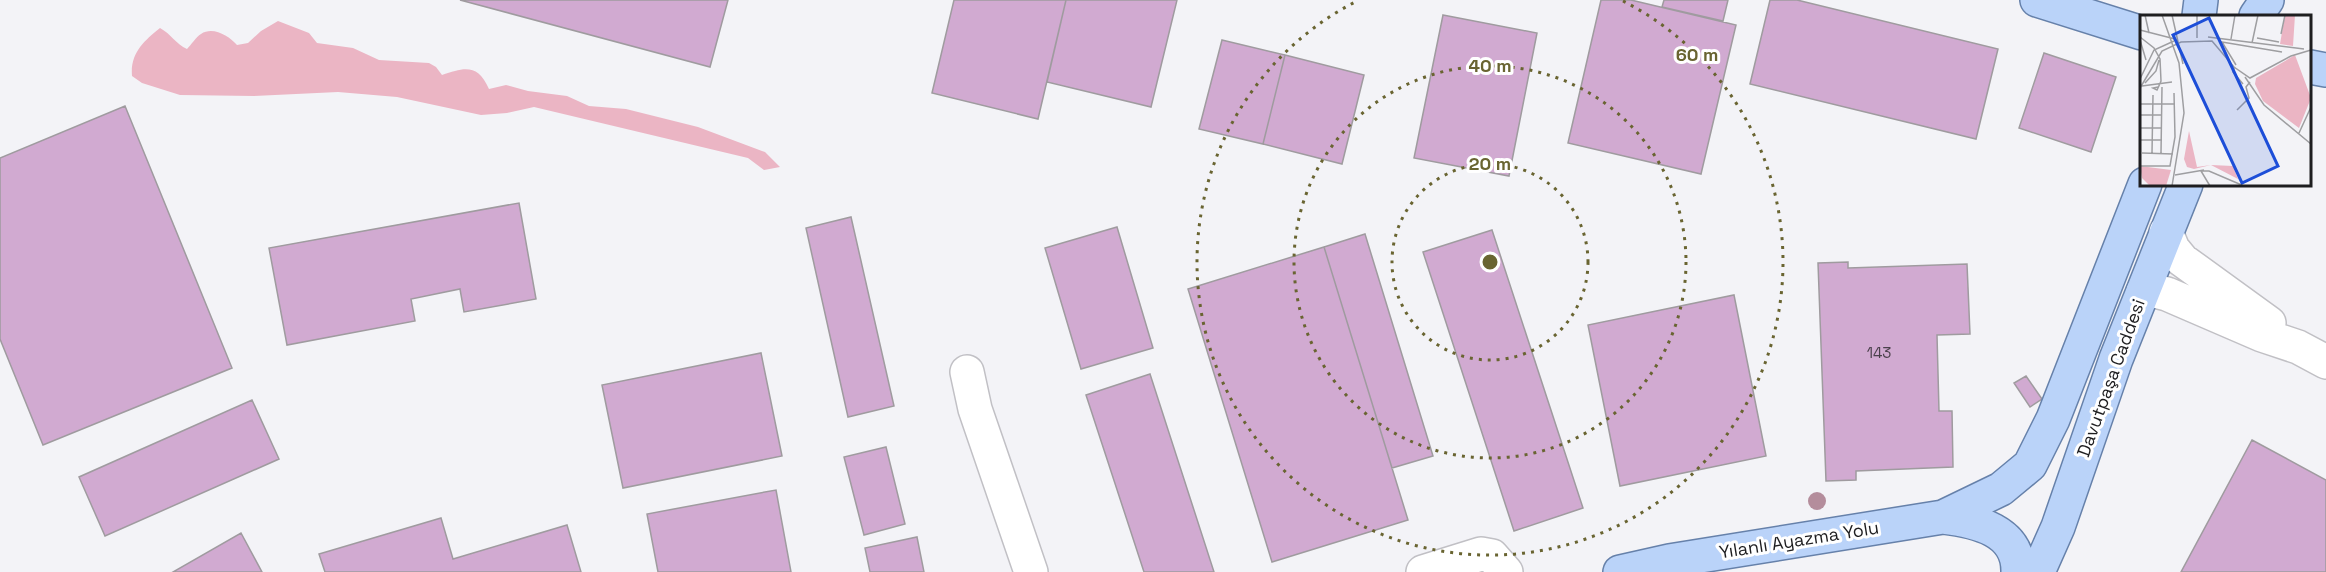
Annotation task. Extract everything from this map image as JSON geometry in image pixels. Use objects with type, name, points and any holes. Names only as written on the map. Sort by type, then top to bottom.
[{"type":"main road","points":[[2037,0],[2140,32]]},
{"type":"main road","points":[[2199,15],[2201,0]]},
{"type":"main road","points":[[2243,15],[2247,0]]},
{"type":"main road","points":[[2257,15],[2267,0]]},
{"type":"main road","points":[[2311,67],[2326,70]]},
{"type":"main road","name":"Davutpaşa Caddesi","points":[[1943,517],[1991,495],[2030,465],[2053,419],[2144,186]]},
{"type":"main road","name":"Davutpaşa Caddesi","points":[[2038,572],[2058,527],[2116,359],[2185,186]]},
{"type":"main road","points":[[1943,517],[1986,526],[2000,533],[2014,550],[2018,572]]},
{"type":"main road","name":"Yılanlı Ayazma Yolu","points":[[1620,572],[1669,561],[1943,517]]},
{"type":"street","points":[[2166,232],[2173,249],[2182,260],[2312,354]]},
{"type":"street","points":[[2143,292],[2155,291],[2167,294],[2312,354]]},
{"type":"street","points":[[967,372],[975,409],[1031,572]]},
{"type":"street","points":[[1423,572],[1481,554],[1492,556],[1506,572]]},
{"type":"shaded area","points":[[278,21],[309,33],[317,43],[353,48],[379,60],[429,63],[436,67],[442,75],[464,69],[475,71],[489,89],[506,85],[528,91],[567,96],[589,106],[626,109],[698,127],[765,152],[780,167],[764,170],[748,158],[534,107],[507,113],[481,115],[397,97],[338,92],[254,96],[180,95],[142,83],[132,76],[133,61],[139,48],[160,28],[187,49],[199,35],[211,31],[225,35],[237,45],[248,43],[261,31]]},
{"type":"building","points":[[460,0],[728,0],[710,67]]},
{"type":"building","points":[[954,0],[1066,0],[1038,119],[932,93]]},
{"type":"building","points":[[1066,0],[1177,0],[1151,107],[1047,82]]},
{"type":"building","points":[[1601,0],[1631,0],[1736,25],[1701,174],[1568,143]]},
{"type":"building","points":[[1664,0],[1728,0],[1723,21],[1662,7]]},
{"type":"building","points":[[1770,0],[1797,0],[1998,49],[1976,139],[1750,84]]},
{"type":"building","points":[[1443,15],[1537,33],[1509,176],[1414,158]]},
{"type":"building","points":[[1222,40],[1285,55],[1263,144],[1199,129]]},
{"type":"building","points":[[2044,53],[2116,77],[2091,152],[2019,128]]},
{"type":"building","points":[[1285,55],[1364,75],[1342,164],[1263,144]]},
{"type":"building","points":[[125,106],[232,368],[43,445],[0,339],[0,158]]},
{"type":"building","points":[[519,203],[536,299],[464,312],[460,289],[411,299],[415,321],[287,345],[269,248]]},
{"type":"building","points":[[851,217],[894,406],[848,417],[806,228]]},
{"type":"building","points":[[1117,227],[1153,348],[1081,369],[1045,248]]},
{"type":"building","points":[[1492,230],[1583,508],[1514,531],[1423,252]]},
{"type":"building","points":[[1365,234],[1433,456],[1392,468],[1324,247]]},
{"type":"building","points":[[1324,247],[1408,520],[1272,562],[1188,289]]},
{"type":"building","points":[[1848,262],[1848,268],[1967,264],[1970,334],[1937,335],[1939,411],[1952,411],[1953,467],[1856,471],[1856,480],[1826,481],[1818,263]]},
{"type":"building","points":[[1734,295],[1766,456],[1620,486],[1588,325]]},
{"type":"building","points":[[761,353],[782,456],[623,488],[602,385]]},
{"type":"building","points":[[1150,374],[1214,572],[1144,572],[1086,395]]},
{"type":"building","points":[[2026,376],[2042,399],[2030,407],[2014,383]]},
{"type":"building","points":[[252,400],[279,459],[105,536],[79,477]]},
{"type":"building","points":[[2252,440],[2326,480],[2326,572],[2181,572]]},
{"type":"building","points":[[886,447],[905,524],[864,535],[844,457]]},
{"type":"building","points":[[776,490],[791,572],[658,572],[647,514]]},
{"type":"building","points":[[441,518],[453,559],[567,525],[581,572],[325,572],[319,554]]},
{"type":"building","points":[[241,533],[262,572],[173,572]]},
{"type":"building","points":[[917,537],[924,572],[870,572],[865,548]]}]
